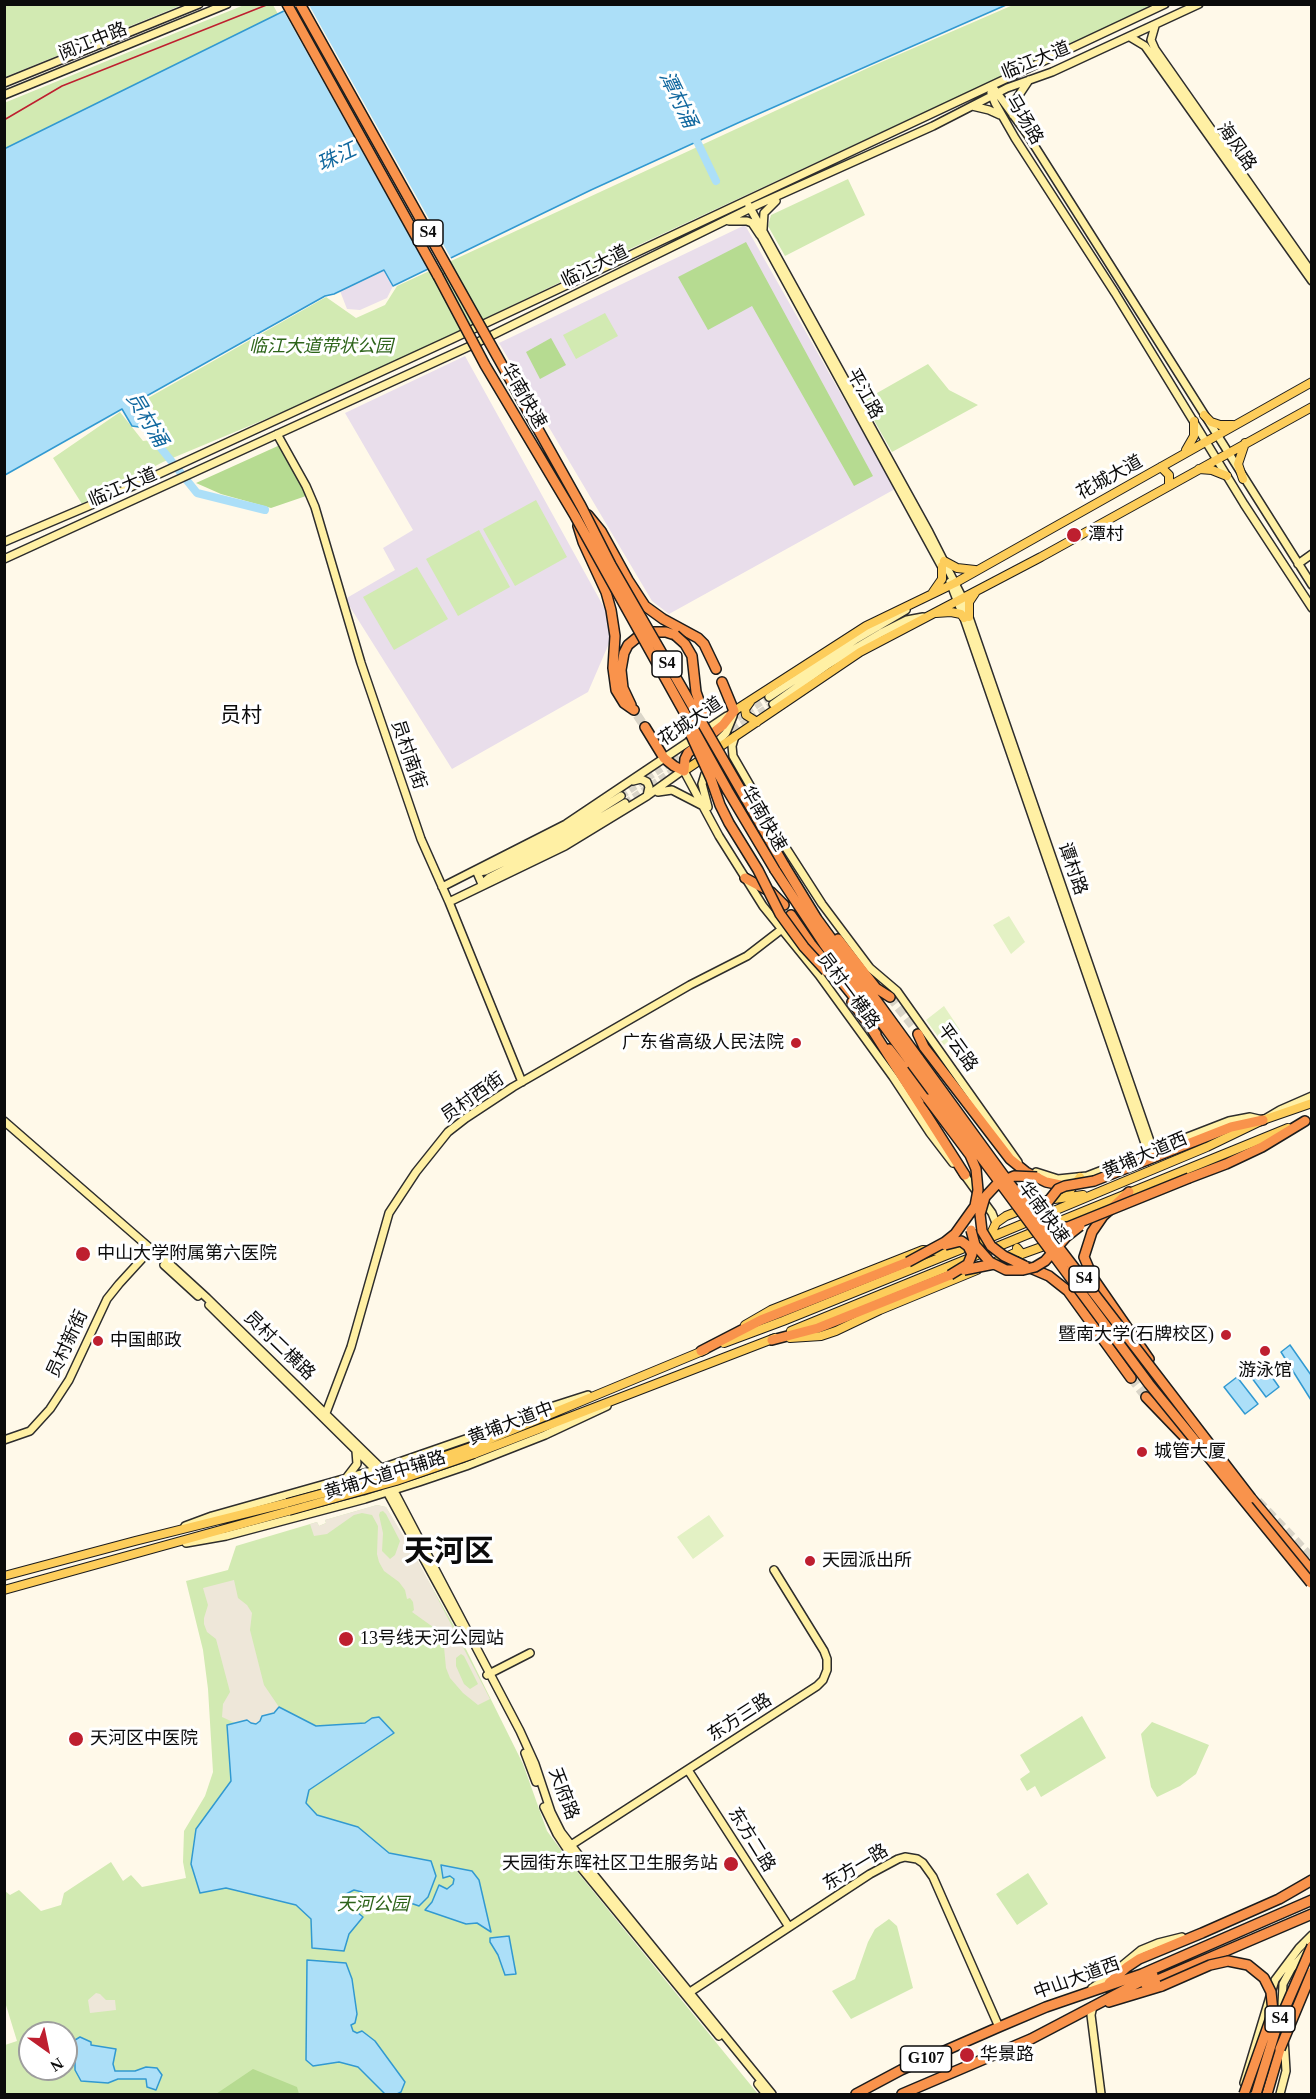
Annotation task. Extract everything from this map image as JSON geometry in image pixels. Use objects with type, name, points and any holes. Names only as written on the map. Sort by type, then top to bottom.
[{"type":"highway","name":"华南快速","points":[[287,4],[481,357],[575,516],[775,870],[824,944],[1220,1459],[1311,1571]]},
{"type":"highway","name":"华南快速","points":[[300,4],[581,506],[611,566],[817,919],[916,1061],[1149,1384],[1311,1584]]},
{"type":"highway","points":[[581,506],[601,531],[645,606],[663,619],[698,638],[704,644],[716,669]]},
{"type":"highway","points":[[575,516],[582,542],[606,592],[613,624],[616,690],[624,703],[635,712],[626,698],[621,679],[624,653],[633,641],[646,633],[659,631],[675,635],[685,644],[692,656],[696,693],[723,761]]},
{"type":"highway","points":[[666,679],[711,779],[720,805],[785,922],[968,1151],[975,1164],[978,1185],[971,1230],[978,1249],[993,1264],[1015,1271],[1027,1270],[1042,1264],[1070,1233],[1104,1213]]},
{"type":"highway","points":[[645,727],[664,758],[684,771],[688,753],[723,725],[734,711],[722,682]]},
{"type":"highway","points":[[784,865],[813,908],[876,988],[890,997]]},
{"type":"highway","points":[[745,878],[771,892],[784,905]]},
{"type":"highway","points":[[791,915],[811,944],[886,1036],[916,1061]]},
{"type":"highway","points":[[873,1030],[965,1175]]},
{"type":"highway","points":[[918,1034],[924,1047],[1007,1155],[1020,1168],[1046,1182],[1065,1186]]},
{"type":"highway","points":[[1263,1120],[1231,1127],[1150,1154],[1094,1181],[1065,1186],[1055,1192],[1047,1203],[1047,1216],[1054,1226],[1068,1227],[1226,1164],[1262,1147],[1308,1119]]},
{"type":"highway","points":[[1037,1177],[1014,1176],[998,1183],[985,1197],[980,1214],[982,1231],[991,1246],[1004,1256],[1048,1276],[1068,1291],[1131,1378]]},
{"type":"highway","points":[[1129,1192],[1104,1216],[1092,1232],[1084,1257],[1088,1269],[1172,1394]]},
{"type":"highway","points":[[908,1262],[949,1239],[965,1222],[975,1206]]},
{"type":"highway","points":[[701,1351],[770,1316],[908,1262],[949,1243],[961,1241],[970,1248],[971,1259],[966,1266],[950,1275]]},
{"type":"highway","points":[[772,1340],[818,1328],[950,1275],[989,1264],[1025,1266]]},
{"type":"highway","points":[[1146,1397],[1178,1429],[1231,1491],[1253,1511]]},
{"type":"highway","points":[[1106,1987],[1139,1959],[1288,1894],[1311,1880]]},
{"type":"highway","name":"中山大道西","points":[[902,2094],[1031,2039],[1145,1979],[1311,1900]]},
{"type":"highway","name":"中山大道西","points":[[856,2094],[901,2070],[999,2027],[1209,1948],[1311,1906]]},
{"type":"highway","points":[[1092,2006],[1311,1914]]},
{"type":"highway","name":"S4","points":[[1256,2094],[1279,2022],[1311,1947]]},
{"type":"highway","points":[[1092,2006],[1162,1986],[1205,1967],[1228,1961],[1248,1965],[1264,1978],[1271,1992],[1273,2012],[1243,2094]]},
{"type":"highway","name":"S4","points":[[1267,2094],[1285,2035],[1311,1972]]},
{"type":"main road","name":"花城大道","points":[[734,711],[866,626],[893,611],[923,600],[995,561],[1311,382]]},
{"type":"main road","name":"花城大道","points":[[684,771],[860,652],[1041,557],[1311,407]]},
{"type":"main road","points":[[1204,415],[1211,422],[1220,425],[1237,424]]},
{"type":"main road","points":[[1182,455],[1192,441],[1194,421]]},
{"type":"main road","points":[[1243,478],[1238,459],[1245,442]]},
{"type":"main road","points":[[1161,467],[1169,475],[1169,485]]},
{"type":"main road","points":[[1197,469],[1212,470],[1227,476]]},
{"type":"main road","points":[[923,600],[940,583],[943,563],[974,570],[995,561]]},
{"type":"main road","points":[[995,561],[988,570],[994,577],[1003,576]]},
{"type":"main road","points":[[926,616],[951,612],[967,617],[970,599],[978,589]]},
{"type":"main road","points":[[751,701],[745,710],[746,715],[757,722]]},
{"type":"main road","name":"黄埔大道西","points":[[989,1238],[1207,1147],[1263,1120],[1311,1103]]},
{"type":"main road","name":"黄埔大道西","points":[[1013,1241],[1308,1119]]},
{"type":"main road","points":[[1065,1197],[1080,1177]]},
{"type":"main road","points":[[989,1238],[996,1223],[1006,1216],[1047,1200],[1091,1195]]},
{"type":"main road","points":[[772,1340],[821,1336],[1021,1253],[1038,1250],[1052,1242],[1078,1214]]},
{"type":"main road","name":"黄埔大道中","points":[[472,1451],[602,1391],[989,1238]]},
{"type":"main road","points":[[1013,1241],[1021,1253]]},
{"type":"main road","name":"黄埔大道中","points":[[4,1590],[177,1544],[288,1507],[472,1451],[627,1396],[772,1340],[1013,1241]]},
{"type":"main road","points":[[735,1333],[763,1313],[923,1250],[953,1252]]},
{"type":"main road","name":"黄埔大道中","points":[[4,1576],[175,1532],[288,1507]]},
{"type":"street","name":"阅江中路","points":[[4,83],[199,4]]},
{"type":"street","name":"阅江中路","points":[[4,95],[227,4]]},
{"type":"street","name":"临江大道","points":[[4,542],[189,461],[1165,4]]},
{"type":"street","name":"临江大道","points":[[4,559],[98,514],[178,480],[468,347],[749,210],[933,126],[995,94],[1052,72],[1199,4]]},
{"type":"street","name":"海风路","points":[[1156,25],[1151,35],[1155,49],[1311,273]]},
{"type":"street","name":"海风路","points":[[1130,37],[1145,46],[1311,281]]},
{"type":"street","points":[[1047,61],[1043,68],[1052,72]]},
{"type":"street","points":[[972,106],[995,112],[1004,119],[1006,113],[1013,115],[1015,101],[1029,79]]},
{"type":"street","name":"马场路","points":[[991,87],[1004,119],[1311,608]]},
{"type":"street","name":"马场路","points":[[995,94],[1013,115],[1098,246],[1311,585]]},
{"type":"street","points":[[927,117],[935,120],[933,126]]},
{"type":"street","points":[[805,173],[803,178],[810,182]]},
{"type":"street","points":[[762,233],[767,207],[789,192]]},
{"type":"street","name":"平江路","points":[[745,202],[943,563],[960,599]]},
{"type":"street","points":[[724,222],[747,221],[762,233]]},
{"type":"street","points":[[301,408],[297,413],[298,416],[308,419]]},
{"type":"street","name":"员村南街","points":[[277,434],[306,486],[318,514],[361,663],[421,839],[522,1082]]},
{"type":"street","points":[[98,514],[93,513],[92,510],[99,502]]},
{"type":"street","points":[[63,517],[72,520],[68,529]]},
{"type":"street","points":[[1298,564],[1311,554]]},
{"type":"street","name":"谭村路","points":[[960,599],[1150,1154]]},
{"type":"street","name":"花城大道","points":[[923,600],[855,640],[771,700],[881,633],[907,620],[926,616]]},
{"type":"street","name":"花城大道","points":[[442,887],[555,829],[734,711]]},
{"type":"street","name":"平云路","points":[[735,736],[732,746],[733,756],[786,848],[831,916],[870,968],[897,991],[971,1093],[1011,1151],[1014,1159],[1039,1174],[1051,1178],[1080,1177],[1150,1154]]},
{"type":"street","points":[[712,821],[702,784],[705,774],[721,764],[732,766],[741,772]]},
{"type":"street","name":"花城大道","points":[[449,902],[482,884],[565,846],[684,771]]},
{"type":"street","name":"员村一横路","points":[[684,771],[745,878],[893,1077],[937,1143],[965,1175],[993,1213],[996,1223]]},
{"type":"street","points":[[631,781],[641,779],[647,782],[650,787],[647,796]]},
{"type":"street","points":[[647,796],[672,790],[704,806]]},
{"type":"street","name":"花城大道","points":[[476,870],[485,871],[524,853],[623,800],[560,841],[490,877],[482,884]]},
{"type":"street","points":[[476,870],[482,884]]},
{"type":"street","name":"员村西街","points":[[326,1413],[351,1347],[384,1226],[394,1204],[448,1132],[522,1082],[690,985],[747,956],[782,929]]},
{"type":"street","points":[[1263,1120],[1311,1096]]},
{"type":"street","name":"员村二横路","points":[[4,1121],[160,1255],[229,1318],[326,1413],[379,1469]]},
{"type":"street","name":"员村二横路","points":[[151,1249],[157,1258],[235,1330],[355,1449],[379,1469]]},
{"type":"street","name":"员村新街","points":[[4,1440],[30,1431],[50,1409],[69,1380],[107,1299],[151,1249]]},
{"type":"street","name":"黄埔大道中辅路","points":[[175,1532],[212,1516],[423,1455],[535,1412],[602,1391]]},
{"type":"street","name":"黄埔大道中辅路","points":[[177,1544],[226,1536],[431,1479],[554,1431],[627,1396]]},
{"type":"street","points":[[345,1479],[353,1472],[358,1462],[355,1449]]},
{"type":"street","points":[[423,1455],[417,1461],[416,1469],[420,1476],[431,1479]]},
{"type":"street","name":"天府路","points":[[379,1469],[488,1674],[524,1749],[548,1816],[568,1847],[766,2094]]},
{"type":"street","points":[[330,1483],[340,1487],[344,1495],[337,1507]]},
{"type":"street","name":"东方三路","points":[[568,1847],[823,1680],[827,1670],[824,1651],[774,1570]]},
{"type":"street","points":[[488,1674],[530,1653]]},
{"type":"street","name":"东方二路","points":[[688,1770],[789,1927]]},
{"type":"street","name":"东方一路","points":[[687,1994],[886,1865],[905,1857],[917,1859],[929,1869],[999,2027]]},
{"type":"street","points":[[1080,1996],[1107,1978],[1141,1950],[1184,1937],[1215,1923]]},
{"type":"street","points":[[1243,2094],[1247,2070],[1275,1980],[1311,1935]]},
{"type":"street","points":[[1280,2094],[1286,2071],[1282,2005],[1284,1984],[1291,1968],[1311,1947]]},
{"type":"street","name":"天府路","points":[[687,1994],[772,2094]]},
{"type":"street","points":[[1092,2006],[1091,2018],[1101,2094]]},
{"type":"street","points":[[1062,2023],[1091,2018]]},
{"type":"shaded area","points":[[745,225],[895,489],[669,614],[652,601],[499,343]]},
{"type":"shaded area","points":[[384,270],[393,286],[387,298],[360,310],[347,309],[340,291]]},
{"type":"shaded area","points":[[465,356],[606,611],[610,641],[588,692],[452,769],[345,599],[395,570],[383,548],[413,530],[345,413]]},
{"type":"shaded area","points":[[377,1505],[386,1507],[416,1557],[490,1699],[478,1705],[450,1678],[440,1632],[412,1612],[413,1602],[410,1598],[407,1599],[405,1590],[399,1582],[384,1571],[379,1562],[378,1526],[372,1515],[362,1513],[354,1515],[327,1534],[314,1536],[310,1524],[317,1522],[319,1526],[326,1523],[325,1520]],"holes":[[[383,1511],[400,1541],[395,1555],[390,1559],[382,1551],[383,1533],[379,1515]],[[461,1654],[478,1684],[470,1689],[464,1684],[456,1666],[456,1658]]]},
{"type":"shaded area","points":[[234,1580],[238,1598],[247,1605],[252,1613],[250,1630],[264,1685],[279,1707],[274,1713],[263,1716],[256,1724],[247,1720],[235,1723],[222,1717],[223,1704],[230,1692],[216,1639],[207,1632],[204,1624],[208,1605],[203,1588]]},
{"type":"shaded area","points":[[96,1993],[106,2000],[115,2000],[116,2010],[90,2013],[88,2000]]},
{"type":"green space","points":[[5,5],[182,5],[5,77]]},
{"type":"green space","points":[[244,5],[273,5],[278,14],[5,149],[4,103]]},
{"type":"green space","name":"临江大道带状公园","points":[[1013,5],[1155,5],[602,262],[424,348],[285,411],[163,462],[82,504],[53,458],[120,412],[143,441],[166,438],[148,398],[326,297],[356,318],[385,305],[397,286],[870,67]]},
{"type":"green space","points":[[848,179],[865,215],[785,256],[768,226],[771,215]]},
{"type":"green space","points":[[746,242],[873,476],[854,486],[752,306],[708,330],[678,277]]},
{"type":"green space","points":[[605,313],[618,336],[576,359],[563,335]]},
{"type":"green space","points":[[551,338],[566,365],[540,379],[526,352]]},
{"type":"green space","points":[[928,364],[949,390],[978,405],[892,452],[863,401]]},
{"type":"green space","points":[[280,445],[298,475],[306,496],[271,508],[221,494],[196,483]]},
{"type":"green space","points":[[536,500],[567,557],[515,586],[483,529]]},
{"type":"green space","points":[[479,530],[510,587],[458,616],[426,559]]},
{"type":"green space","points":[[417,567],[448,619],[394,650],[363,597]]},
{"type":"green space","points":[[1009,916],[1025,942],[1011,954],[993,925]]},
{"type":"green space","points":[[944,1006],[960,1030],[944,1045],[926,1020]]},
{"type":"green space","name":"天河公园","points":[[377,1505],[386,1507],[458,1633],[523,1764],[547,1831],[579,1874],[758,2094],[6,2094],[5,2045],[17,2041],[5,2002],[5,1891],[10,1895],[19,1890],[41,1911],[61,1905],[64,1893],[111,1862],[123,1881],[131,1875],[142,1887],[186,1878],[183,1862],[184,1831],[205,1796],[213,1772],[203,1650],[186,1581],[228,1570],[236,1546],[317,1522],[319,1526],[326,1523],[325,1520]]},
{"type":"green space","points":[[709,1515],[724,1536],[693,1559],[677,1537]]},
{"type":"green space","points":[[1082,1716],[1106,1758],[1041,1797],[1035,1786],[1027,1791],[1020,1779],[1030,1772],[1020,1755]]},
{"type":"green space","points":[[1152,1722],[1209,1745],[1196,1774],[1180,1786],[1157,1797],[1151,1787],[1141,1734]]},
{"type":"green space","points":[[1028,1873],[1048,1904],[1017,1925],[996,1894]]},
{"type":"green space","points":[[889,1919],[897,1926],[913,1988],[851,2019],[832,1991],[855,1979],[875,1929]]},
{"type":"green space","points":[[253,2069],[297,2087],[299,2094],[216,2094]]},
{"type":"water","name":"珠江","points":[[296,5],[1006,5],[591,190],[393,286],[384,270],[325,296],[143,398],[152,415],[146,428],[132,426],[122,409],[5,475],[4,149]]},
{"type":"water","points":[[1290,1345],[1311,1375],[1311,1400],[1281,1352]]},
{"type":"water","points":[[1260,1360],[1279,1387],[1266,1397],[1246,1370]]},
{"type":"water","points":[[1237,1377],[1258,1404],[1245,1414],[1224,1387]]},
{"type":"water","points":[[279,1707],[316,1726],[365,1723],[372,1718],[379,1717],[394,1733],[309,1790],[306,1803],[317,1815],[358,1827],[389,1853],[431,1861],[436,1876],[428,1897],[419,1906],[399,1899],[369,1907],[362,1892],[354,1890],[342,1896],[343,1902],[363,1917],[349,1934],[344,1951],[312,1948],[311,1919],[296,1905],[226,1888],[200,1893],[191,1864],[196,1829],[231,1781],[227,1725],[247,1720],[256,1724],[262,1716],[274,1713]]},
{"type":"water","points":[[441,1865],[472,1871],[479,1880],[491,1932],[477,1923],[466,1924],[425,1910],[432,1902],[439,1885],[447,1889],[453,1884],[454,1879],[450,1876],[443,1878]]},
{"type":"water","points":[[509,1936],[516,1974],[505,1975],[490,1938]]},
{"type":"water","points":[[307,1960],[346,1963],[352,1979],[357,2014],[355,2023],[351,2025],[353,2031],[357,2033],[362,2031],[375,2041],[405,2082],[401,2092],[385,2094],[358,2067],[339,2062],[313,2066],[306,2060]]},
{"type":"water","points":[[78,2038],[91,2042],[91,2045],[116,2049],[113,2064],[115,2071],[157,2068],[162,2075],[156,2090],[147,2087],[146,2079],[118,2079],[108,2083],[81,2081],[78,2076]]},
{"type":"pier","points":[[290,4],[309,5],[452,260],[429,271],[282,8]]},
{"type":"waterway","name":"潭村涌","points":[[693,133],[716,181]]},
{"type":"waterway","name":"员村涌","points":[[142,420],[152,437],[197,493],[265,510]]},
{"type":"tunnel","points":[[729,724],[769,697]]},
{"type":"tunnel","points":[[724,736],[773,704]]},
{"type":"tunnel","points":[[637,715],[645,727]]},
{"type":"tunnel","points":[[621,796],[689,750]]},
{"type":"tunnel","points":[[625,803],[702,751]]},
{"type":"tunnel","points":[[890,997],[962,1088]]},
{"type":"tunnel","points":[[1131,1378],[1146,1397]]},
{"type":"tunnel","points":[[1258,1501],[1312,1558]]},
{"type":"tram line","points":[[4,120],[62,86],[269,4]]},
{"type":"place","name":"潭村","points":[[1074,535]]},
{"type":"place","name":"广东省高级人民法院","points":[[796,1043]]},
{"type":"place","name":"中山大学附属第六医院","points":[[83,1254]]},
{"type":"place","name":"暨南大学(石牌校区)","points":[[1226,1335]]},
{"type":"place","name":"中国邮政","points":[[98,1341]]},
{"type":"place","name":"游泳馆","points":[[1265,1351]]},
{"type":"place","name":"城管大厦","points":[[1142,1452]]},
{"type":"place","name":"天园派出所","points":[[810,1561]]},
{"type":"place","name":"13号线天河公园站","points":[[346,1639]]},
{"type":"place","name":"天河区中医院","points":[[76,1739]]},
{"type":"place","name":"天园街东晖社区卫生服务站","points":[[731,1864]]},
{"type":"place","name":"华景路","points":[[967,2055]]},
{"type":"district","name":"员村","points":[[241,716]]},
{"type":"district","name":"天河区","points":[[449,1553]]}]
